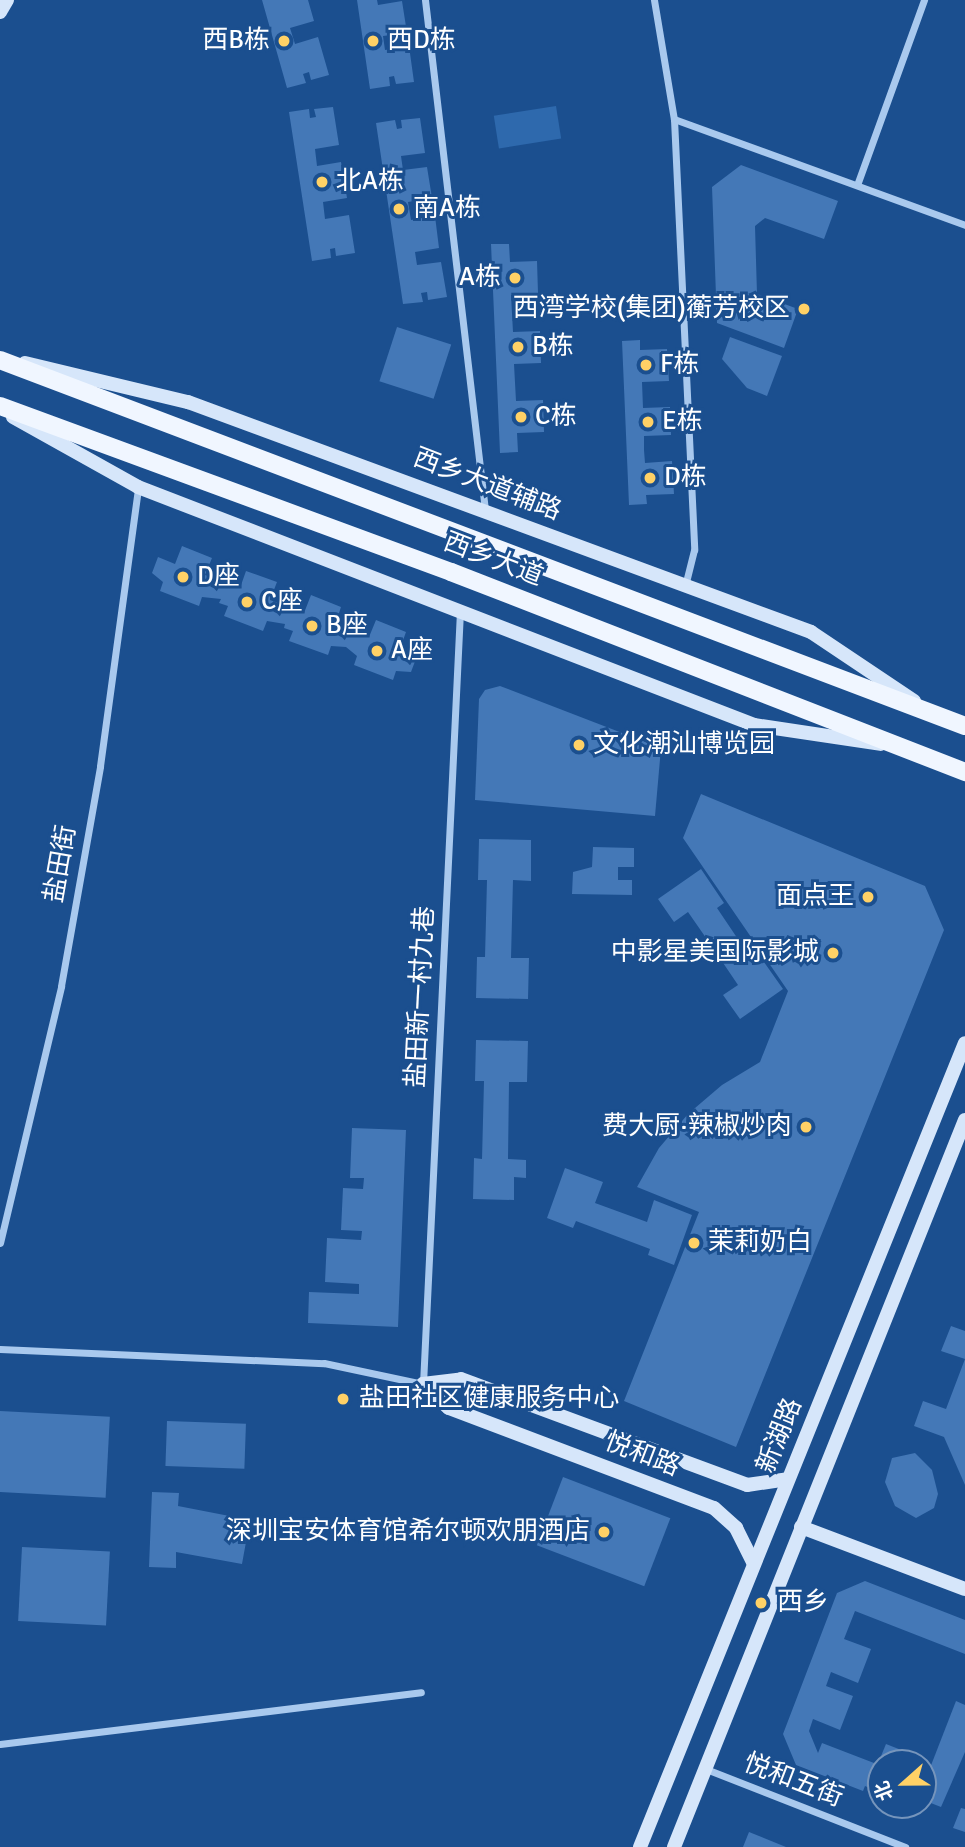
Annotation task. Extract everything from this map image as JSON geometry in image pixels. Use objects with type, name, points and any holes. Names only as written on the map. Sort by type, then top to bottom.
[{"type":"main road","name":"西乡大道","points":[[0,359],[963,725]]},
{"type":"main road","name":"西乡大道","points":[[0,408],[451,572],[961,772]]},
{"type":"street","points":[[0,12],[7,0]]},
{"type":"street","points":[[425,0],[485,510]]},
{"type":"street","points":[[654,0],[674,119],[694,550],[685,585]]},
{"type":"street","points":[[857,186],[925,0]]},
{"type":"street","points":[[674,119],[965,225]]},
{"type":"street","name":"西乡大道辅路","points":[[0,359],[188,402],[811,632],[933,714]]},
{"type":"street","points":[[0,408],[138,487],[754,725],[901,747]]},
{"type":"street","name":"盐田街","points":[[0,1243],[61,986],[100,766],[138,487]]},
{"type":"street","name":"盐田新一村九巷","points":[[423,1384],[460,612]]},
{"type":"street","name":"新湖路","points":[[640,1847],[965,1043]]},
{"type":"street","name":"新湖路","points":[[674,1847],[965,1120]]},
{"type":"street","points":[[0,1349],[324,1363],[423,1384]]},
{"type":"street","name":"悦和路","points":[[423,1384],[461,1379],[747,1485],[788,1479]]},
{"type":"street","name":"悦和路","points":[[423,1384],[449,1408],[714,1508],[736,1528],[754,1564]]},
{"type":"street","points":[[801,1527],[965,1589]]},
{"type":"street","points":[[0,1744],[421,1692]]},
{"type":"street","name":"悦和五街","points":[[706,1769],[905,1847]]},
{"type":"shaded area","points":[[556,106],[561,139],[499,148],[494,116]]},
{"type":"building","name":"西B栋","points":[[262,0],[308,0],[314,21],[290,28],[295,44],[318,37],[329,75],[311,80],[309,72],[303,74],[306,83],[287,88]]},
{"type":"building","name":"西D栋","points":[[357,0],[377,0],[378,5],[402,1],[407,33],[383,36],[385,50],[409,46],[414,82],[396,84],[394,76],[389,77],[390,86],[370,89]]},
{"type":"building","name":"北A栋","points":[[333,107],[339,145],[315,149],[317,166],[341,162],[347,198],[323,202],[325,219],[349,215],[355,253],[336,256],[335,248],[330,249],[331,258],[312,261],[289,112],[309,109],[310,118],[316,117],[314,109]]},
{"type":"building","name":"南A栋","points":[[420,118],[425,153],[401,156],[403,170],[427,167],[432,198],[408,202],[411,220],[435,216],[439,248],[415,252],[417,265],[441,262],[447,297],[428,300],[427,292],[421,293],[423,302],[403,304],[376,123],[395,120],[397,129],[402,128],[401,120]]},
{"type":"building","points":[[741,165],[838,201],[824,239],[765,218],[755,226],[757,294],[798,309],[784,348],[717,323],[712,187]]},
{"type":"building","points":[[491,244],[509,244],[510,262],[537,261],[538,293],[511,295],[513,332],[540,331],[541,363],[514,364],[516,401],[543,400],[544,432],[517,433],[518,452],[500,453]]},
{"type":"building","points":[[397,327],[451,345],[434,399],[379,381]]},
{"type":"building","points":[[730,337],[782,356],[767,396],[747,388],[722,359]]},
{"type":"building","points":[[640,340],[640,350],[667,349],[669,381],[642,382],[643,408],[670,407],[671,435],[644,436],[644,450],[645,463],[672,461],[674,494],[646,495],[647,504],[629,505],[622,341]]},
{"type":"building","points":[[182,546],[212,558],[205,575],[240,588],[246,571],[277,582],[270,600],[304,613],[311,595],[341,607],[335,625],[369,637],[376,620],[406,632],[400,649],[417,656],[411,672],[396,671],[393,680],[354,665],[357,656],[346,647],[331,646],[328,655],[289,641],[293,631],[284,628],[285,624],[267,621],[263,631],[224,616],[228,606],[219,603],[221,599],[202,597],[199,606],[160,591],[163,582],[152,573],[158,557],[175,564]]},
{"type":"building","points":[[500,686],[661,748],[655,816],[475,800],[479,699],[485,690]]},
{"type":"building","points":[[701,794],[925,886],[944,930],[736,1447],[624,1401],[699,1212],[637,1187],[659,1148],[688,1114],[722,1085],[760,1062],[788,991],[683,838]]},
{"type":"building","points":[[479,839],[531,840],[531,881],[513,880],[511,958],[529,958],[528,999],[476,998],[477,957],[485,957],[487,880],[478,880]]},
{"type":"building","points":[[593,847],[634,848],[634,867],[618,867],[618,880],[632,880],[632,895],[572,894],[573,872],[592,867]]},
{"type":"building","points":[[701,869],[724,903],[717,908],[752,960],[759,955],[783,989],[740,1019],[723,995],[738,985],[713,948],[688,912],[674,922],[658,899]]},
{"type":"building","points":[[476,1040],[528,1041],[527,1082],[509,1082],[508,1159],[526,1160],[526,1178],[514,1177],[514,1200],[473,1199],[474,1158],[482,1159],[484,1081],[475,1081]]},
{"type":"building","points":[[352,1128],[406,1130],[398,1327],[308,1323],[309,1292],[359,1294],[359,1284],[325,1282],[327,1238],[361,1240],[362,1231],[341,1230],[343,1188],[363,1189],[364,1178],[350,1178]]},
{"type":"building","points":[[565,1168],[603,1182],[595,1203],[647,1222],[654,1200],[692,1215],[674,1265],[648,1255],[650,1249],[576,1221],[573,1228],[547,1218]]},
{"type":"building","points":[[951,1326],[965,1331],[965,1359],[941,1351]]},
{"type":"building","points":[[965,1359],[965,1485],[944,1437],[914,1426],[923,1401],[946,1409]]},
{"type":"building","points":[[0,1411],[110,1417],[106,1498],[0,1492]]},
{"type":"building","points":[[167,1421],[246,1424],[244,1469],[165,1466]]},
{"type":"building","points":[[915,1453],[932,1470],[938,1494],[934,1508],[916,1518],[895,1506],[885,1482],[892,1458]]},
{"type":"building","points":[[563,1477],[670,1518],[644,1586],[537,1545]]},
{"type":"building","points":[[152,1492],[179,1493],[178,1506],[250,1520],[242,1564],[176,1552],[176,1568],[149,1567]]},
{"type":"building","points":[[22,1547],[110,1552],[106,1626],[18,1621]]},
{"type":"building","points":[[865,1581],[965,1620],[965,1654],[855,1611],[844,1639],[871,1649],[858,1683],[831,1672],[826,1686],[853,1696],[840,1730],[813,1719],[809,1731],[818,1753],[822,1743],[867,1760],[867,1787],[863,1791],[796,1765],[783,1734],[837,1593]]},
{"type":"building","points":[[956,1701],[965,1705],[965,1752],[941,1807],[937,1805],[937,1750]]},
{"type":"building","points":[[886,1744],[899,1749],[884,1749]]},
{"type":"building","points":[[961,1808],[965,1809],[965,1832],[953,1828]]},
{"type":"building","points":[[749,1832],[786,1847],[743,1847]]},
{"type":"place","name":"西B栋","points":[[284,41]]},
{"type":"place","name":"西D栋","points":[[373,41]]},
{"type":"place","name":"北A栋","points":[[322,182]]},
{"type":"place","name":"南A栋","points":[[399,209]]},
{"type":"place","name":"A栋","points":[[515,278]]},
{"type":"place","name":"西湾学校(集团)蘅芳校区","points":[[804,309]]},
{"type":"place","name":"B栋","points":[[518,347]]},
{"type":"place","name":"F栋","points":[[646,365]]},
{"type":"place","name":"C栋","points":[[521,417]]},
{"type":"place","name":"E栋","points":[[648,422]]},
{"type":"place","name":"D栋","points":[[650,478]]},
{"type":"place","name":"D座","points":[[183,577]]},
{"type":"place","name":"C座","points":[[247,602]]},
{"type":"place","name":"B座","points":[[312,626]]},
{"type":"place","name":"A座","points":[[377,651]]},
{"type":"place","name":"文化潮汕博览园","points":[[579,745]]},
{"type":"place","name":"面点王","points":[[868,897]]},
{"type":"place","name":"中影星美国际影城","points":[[833,953]]},
{"type":"place","name":"费大厨·辣椒炒肉","points":[[806,1127]]},
{"type":"place","name":"茉莉奶白","points":[[694,1243]]},
{"type":"place","name":"盐田社区健康服务中心","points":[[343,1399]]},
{"type":"place","name":"深圳宝安体育馆希尔顿欢朋酒店","points":[[604,1532]]},
{"type":"place","name":"西乡","points":[[761,1603]]}]
